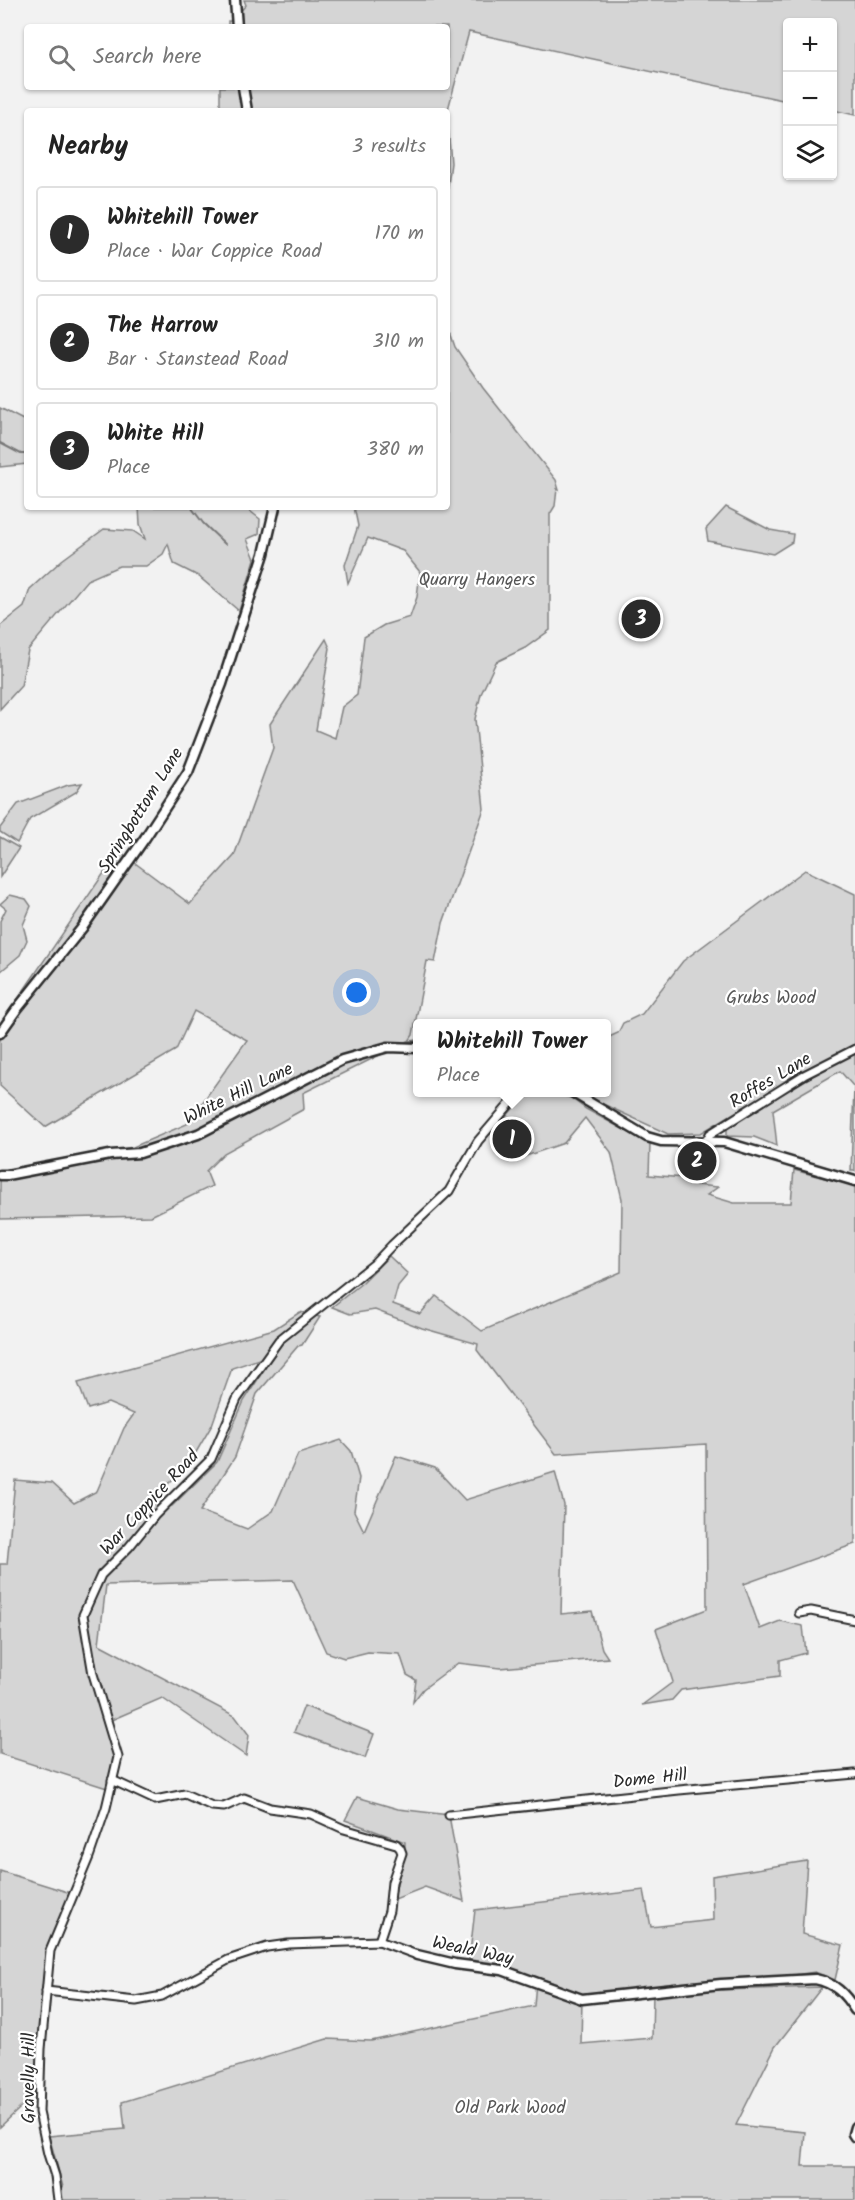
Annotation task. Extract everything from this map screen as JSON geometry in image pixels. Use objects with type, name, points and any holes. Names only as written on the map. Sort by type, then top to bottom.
[{"type":"street","points":[[235,0],[237,24]]},
{"type":"street","points":[[244,90],[246,108]]},
{"type":"street","name":"Springbottom Lane","points":[[0,1033],[82,928],[146,838],[188,772],[219,694],[264,554],[274,510]]},
{"type":"street","name":"White Hill Lane","points":[[0,1175],[110,1155],[140,1153],[198,1134],[342,1060],[388,1047],[413,1048]]},
{"type":"street","name":"Roffes Lane","points":[[706,1141],[710,1134],[804,1075],[855,1049]]},
{"type":"street","name":"War Coppice Road","points":[[46,1991],[50,1951],[89,1857],[106,1808],[118,1757],[93,1674],[83,1615],[101,1575],[129,1547],[155,1515],[211,1459],[237,1399],[279,1340],[374,1264],[449,1191],[478,1141],[516,1097]]},
{"type":"street","points":[[580,1097],[647,1137],[661,1141],[724,1142],[855,1182]]},
{"type":"street","points":[[799,1613],[811,1611],[855,1620]]},
{"type":"street","name":"Dome Hill","points":[[449,1815],[855,1774]]},
{"type":"street","points":[[112,1780],[155,1800],[185,1794],[212,1806],[224,1807],[244,1798],[270,1808],[311,1815],[344,1829],[396,1844],[402,1853],[392,1882],[389,1911],[379,1941]]},
{"type":"street","name":"Weald Way","points":[[46,1991],[136,2001],[162,1996],[228,1960],[267,1947],[288,1944],[379,1941],[417,1955],[455,1964],[502,1970],[582,1999],[721,1984],[815,1979],[837,1988],[855,2010]]},
{"type":"street","name":"Gravelly Hill","points":[[46,1991],[40,2049],[39,2112],[55,2176],[58,2200]]},
{"type":"street","points":[[855,2127],[853,2134],[855,2137]]},
{"type":"green space","points":[[244,0],[855,0],[855,115],[837,111],[837,18],[783,18],[783,100],[469,32],[448,108],[220,108],[220,90],[450,90],[450,24],[228,24],[228,21],[231,21],[246,5]]},
{"type":"green space","name":"Quarry Hangers","points":[[450,332],[455,347],[483,388],[556,480],[559,490],[557,489],[555,506],[550,514],[550,630],[525,648],[496,662],[481,694],[475,719],[484,809],[443,923],[435,962],[427,961],[416,1019],[413,1019],[413,1035],[409,1041],[413,1042],[408,1041],[303,1093],[304,1109],[224,1153],[206,1171],[212,1186],[151,1216],[0,1219],[0,1171],[133,1147],[187,1124],[247,1040],[194,1011],[176,1050],[45,1127],[0,1086],[0,1025],[119,851],[190,904],[234,856],[273,748],[270,724],[326,639],[330,648],[316,730],[335,738],[342,707],[357,695],[364,637],[384,625],[410,617],[417,597],[420,572],[403,551],[368,538],[348,583],[345,565],[358,526],[355,510],[450,510]]},
{"type":"green space","points":[[0,408],[24,420],[24,464],[0,467]]},
{"type":"green space","points":[[726,507],[770,530],[793,534],[792,542],[773,554],[708,541],[706,529]]},
{"type":"green space","points":[[139,510],[249,510],[260,519],[259,534],[247,539],[255,559],[239,611],[198,576],[174,564],[168,544],[163,554],[146,566],[119,566],[87,580],[28,650],[21,686],[0,709],[0,626],[24,607],[30,589],[62,560],[104,529],[133,531],[145,539],[140,524]]},
{"type":"green space","points":[[82,783],[76,792],[30,819],[17,843],[0,832],[0,828],[18,804],[68,785]]},
{"type":"green space","points":[[0,837],[19,848],[0,877]]},
{"type":"green space","name":"Grubs Wood","points":[[805,870],[855,894],[855,1045],[762,1096],[701,1133],[668,1134],[588,1097],[611,1097],[611,1036],[618,1033],[623,1023],[642,1014],[683,961]]},
{"type":"green space","points":[[10,895],[26,899],[31,906],[23,925],[27,940],[20,955],[0,972],[0,921],[6,909],[0,904]]},
{"type":"green space","points":[[855,1053],[855,1171],[851,1171],[854,1087],[840,1071],[773,1110],[777,1146],[754,1137],[727,1136],[727,1129],[758,1108]]},
{"type":"green space","points":[[523,1097],[568,1097],[650,1144],[649,1175],[696,1179],[696,1185],[718,1187],[707,1195],[734,1203],[791,1203],[794,1170],[855,1186],[855,1544],[744,1584],[760,1629],[780,1621],[803,1626],[806,1653],[780,1660],[780,1676],[681,1690],[672,1700],[642,1705],[673,1682],[656,1629],[707,1609],[706,1444],[556,1454],[477,1350],[478,1344],[422,1328],[375,1310],[350,1314],[332,1307],[362,1283],[389,1256],[408,1274],[398,1286],[393,1304],[420,1314],[436,1296],[482,1331],[621,1272],[622,1199],[611,1152],[585,1118],[564,1143],[520,1158],[515,1127],[500,1124]]},
{"type":"green space","points":[[300,1312],[320,1317],[302,1345],[298,1346],[257,1394],[235,1457],[200,1511],[247,1529],[273,1511],[298,1454],[341,1440],[351,1451],[359,1478],[354,1511],[364,1531],[396,1456],[435,1468],[465,1500],[555,1472],[564,1505],[561,1614],[592,1611],[602,1649],[608,1658],[500,1668],[458,1663],[423,1689],[413,1702],[416,1680],[407,1675],[400,1654],[368,1652],[344,1658],[326,1652],[293,1580],[106,1585],[99,1644],[235,1716],[249,1735],[246,1756],[162,1698],[109,1721],[118,1757],[110,1789],[0,1754],[0,1564],[7,1564],[15,1480],[52,1483],[74,1503],[97,1491],[124,1428],[134,1414],[108,1403],[88,1409],[78,1383],[274,1329]],"holes":[[[274,1354],[244,1401],[217,1462],[172,1506],[149,1503],[191,1461],[212,1425],[232,1368]]]},
{"type":"green space","points":[[304,1706],[374,1734],[365,1758],[294,1732]]},
{"type":"green space","points":[[357,1797],[398,1809],[449,1815],[464,1901],[425,1887],[395,1899],[405,1842],[345,1820]]},
{"type":"green space","points":[[807,1861],[802,1934],[843,1945],[835,1980],[815,1972],[581,1994],[549,1981],[469,1961],[475,1910],[644,1890],[651,1927],[713,1920],[712,1876]]},
{"type":"green space","points":[[0,1871],[74,1894],[50,1951],[34,2095],[0,2127]]},
{"type":"green space","name":"Old Park Wood","points":[[536,1982],[582,1999],[581,2044],[652,2038],[653,1992],[822,1987],[775,2047],[736,2125],[805,2132],[802,2166],[855,2166],[855,2200],[59,2200],[63,2187],[49,2136],[125,2129],[122,2102],[327,2039],[371,2041],[534,2006]]},
{"type":"waterway","points":[[0,443],[24,454]]},
{"type":"waterway","points":[[193,510],[225,544]]},
{"type":"place","name":"White Hill","points":[[641,619]]},
{"type":"place","name":"Whitehill Tower","points":[[512,1139]]},
{"type":"place","name":"The Harrow","points":[[697,1161]]}]
